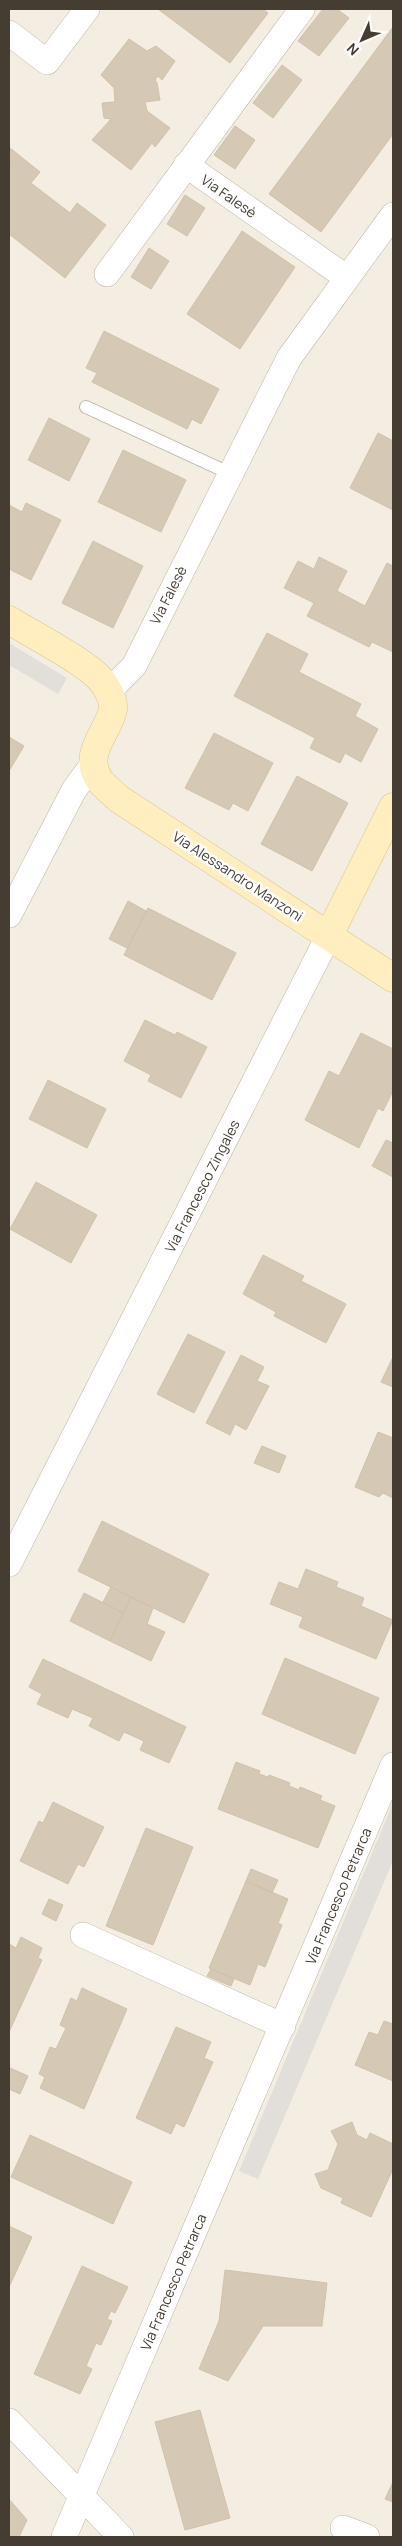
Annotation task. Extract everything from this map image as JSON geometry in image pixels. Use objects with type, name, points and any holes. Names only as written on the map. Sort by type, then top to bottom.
[{"type":"street","points":[[9,33],[47,62],[87,9]]},
{"type":"street","points":[[107,274],[302,9]]},
{"type":"street","name":"Via Falesè","points":[[186,165],[346,278]]},
{"type":"street","name":"Via Falesè","points":[[108,692],[134,666],[229,473],[289,358],[393,215]]},
{"type":"street","points":[[9,620],[84,666],[102,680],[113,709],[98,742],[94,764],[82,777],[70,797],[9,915]]},
{"type":"street","name":"Via Alessandro Manzoni","points":[[94,764],[100,780],[120,799],[393,978]]},
{"type":"street","name":"Via Francesco Zingales","points":[[9,1564],[393,807]]},
{"type":"street","name":"Via Francesco Petrarca","points":[[64,2537],[393,1765]]},
{"type":"street","points":[[83,1935],[283,2026]]},
{"type":"street","points":[[9,2421],[122,2537]]},
{"type":"street","points":[[343,2528],[367,2537]]},
{"type":"lane","points":[[86,407],[229,473]]},
{"type":"shaded area","points":[[9,643],[67,678],[58,694],[9,665]]},
{"type":"shaded area","points":[[393,1803],[393,1861],[258,2179],[239,2171]]},
{"type":"building","points":[[158,9],[263,9],[268,13],[230,63]]},
{"type":"building","points":[[323,9],[337,9],[349,18],[319,56],[298,41]]},
{"type":"building","points":[[393,27],[393,134],[321,232],[269,194]]},
{"type":"building","points":[[129,39],[147,51],[156,46],[175,61],[162,80],[158,76],[155,80],[160,100],[145,102],[147,111],[170,128],[155,147],[152,143],[131,170],[92,140],[111,119],[104,118],[102,103],[115,102],[114,88],[101,75]]},
{"type":"building","points":[[282,65],[302,80],[273,118],[253,103]]},
{"type":"building","points":[[235,126],[255,140],[235,169],[214,155]]},
{"type":"building","points":[[10,148],[40,172],[31,183],[70,213],[77,203],[106,225],[65,278],[9,234]]},
{"type":"building","points":[[185,195],[205,208],[187,236],[167,224]]},
{"type":"building","points":[[242,231],[295,267],[240,349],[187,314]]},
{"type":"building","points":[[149,248],[169,261],[151,289],[131,277]]},
{"type":"building","points":[[104,331],[219,389],[201,424],[192,419],[187,429],[92,382],[97,373],[86,368]]},
{"type":"building","points":[[49,418],[90,439],[69,481],[28,460]]},
{"type":"building","points":[[378,433],[393,441],[393,510],[350,488]]},
{"type":"building","points":[[123,450],[186,480],[161,532],[98,502]]},
{"type":"building","points":[[26,503],[61,520],[31,580],[9,569],[9,505],[22,512]]},
{"type":"building","points":[[93,541],[143,566],[113,628],[62,603]]},
{"type":"building","points":[[319,557],[347,571],[337,591],[365,606],[387,563],[393,566],[393,652],[372,642],[369,647],[307,616],[314,603],[284,588],[298,561],[314,569]]},
{"type":"building","points":[[267,633],[308,654],[299,672],[361,704],[355,716],[378,729],[361,762],[345,753],[340,763],[310,748],[315,738],[234,696]]},
{"type":"building","points":[[214,733],[273,763],[248,811],[233,803],[229,810],[185,788]]},
{"type":"building","points":[[9,737],[24,746],[9,771]]},
{"type":"building","points":[[297,776],[348,803],[312,871],[261,844]]},
{"type":"building","points":[[128,901],[146,911],[127,948],[109,939]]},
{"type":"building","points":[[148,908],[236,953],[212,1000],[124,955]]},
{"type":"building","points":[[145,1020],[175,1035],[177,1032],[207,1047],[181,1098],[148,1081],[151,1075],[124,1061]]},
{"type":"building","points":[[361,1033],[393,1049],[393,1091],[383,1111],[378,1108],[359,1148],[305,1120],[329,1071],[339,1076]]},
{"type":"building","points":[[48,1080],[106,1109],[87,1148],[29,1119]]},
{"type":"building","points":[[386,1140],[393,1143],[393,1177],[372,1166]]},
{"type":"building","points":[[36,1182],[97,1215],[71,1263],[10,1229]]},
{"type":"building","points":[[263,1255],[304,1276],[301,1281],[346,1304],[326,1343],[274,1316],[276,1312],[243,1294]]},
{"type":"building","points":[[188,1334],[225,1352],[194,1413],[157,1394]]},
{"type":"building","points":[[241,1355],[264,1367],[257,1381],[269,1386],[246,1430],[235,1424],[230,1435],[206,1423]]},
{"type":"building","points":[[393,1357],[393,1387],[381,1382]]},
{"type":"building","points":[[378,1432],[393,1438],[393,1498],[383,1493],[379,1497],[355,1487]]},
{"type":"building","points":[[262,1446],[286,1456],[279,1473],[254,1463]]},
{"type":"building","points":[[102,1521],[209,1574],[184,1623],[78,1571]]},
{"type":"building","points":[[306,1569],[338,1582],[336,1587],[364,1598],[361,1606],[393,1620],[376,1659],[299,1627],[303,1617],[270,1604],[279,1582],[298,1589]]},
{"type":"building","points":[[111,1587],[131,1597],[123,1613],[103,1602]]},
{"type":"building","points":[[84,1593],[123,1613],[110,1641],[70,1621]]},
{"type":"building","points":[[131,1597],[153,1608],[147,1624],[165,1632],[151,1661],[110,1641]]},
{"type":"building","points":[[285,1658],[379,1698],[355,1754],[262,1714]]},
{"type":"building","points":[[43,1659],[186,1727],[169,1763],[140,1750],[144,1741],[124,1732],[119,1741],[89,1726],[93,1718],[72,1709],[68,1718],[37,1704],[42,1694],[29,1687]]},
{"type":"building","points":[[236,1762],[260,1771],[259,1774],[268,1777],[269,1775],[290,1783],[289,1786],[299,1790],[300,1787],[322,1796],[320,1800],[335,1806],[318,1848],[218,1809]]},
{"type":"building","points":[[53,1802],[104,1827],[84,1867],[78,1864],[68,1884],[20,1861],[39,1821],[43,1823]]},
{"type":"building","points":[[146,1828],[193,1847],[153,1945],[106,1926]]},
{"type":"building","points":[[251,1869],[278,1880],[272,1893],[246,1881]]},
{"type":"building","points":[[246,1881],[288,1899],[278,1923],[282,1925],[265,1967],[258,1964],[250,1985],[209,1968]]},
{"type":"building","points":[[49,1899],[63,1905],[56,1921],[42,1914]]},
{"type":"building","points":[[21,1937],[42,1948],[38,1958],[42,1960],[9,2032],[9,1944],[16,1948]]},
{"type":"building","points":[[211,1969],[234,1979],[231,1986],[207,1976]]},
{"type":"building","points":[[82,1988],[127,2009],[84,2109],[40,2088],[45,2077],[39,2074],[50,2047],[56,2049],[66,2028],[60,2025],[71,1998],[77,2001]]},
{"type":"building","points":[[384,2021],[393,2024],[393,2081],[355,2065],[369,2032],[378,2035]]},
{"type":"building","points":[[176,2027],[211,2042],[204,2058],[213,2062],[184,2127],[176,2123],[171,2134],[136,2118]]},
{"type":"building","points":[[10,2068],[28,2076],[20,2094],[9,2089]]},
{"type":"building","points":[[352,2122],[357,2135],[367,2140],[370,2133],[393,2144],[393,2169],[371,2217],[341,2203],[343,2198],[321,2188],[315,2174],[328,2170],[338,2144],[331,2131]]},
{"type":"building","points":[[30,2135],[132,2182],[113,2224],[11,2177]]},
{"type":"building","points":[[9,2226],[32,2237],[10,2285],[9,2284]]},
{"type":"building","points":[[82,2266],[128,2287],[115,2313],[111,2311],[107,2319],[112,2321],[101,2345],[96,2343],[86,2366],[92,2369],[80,2394],[34,2374]]},
{"type":"building","points":[[225,2270],[327,2283],[322,2326],[263,2326],[228,2381],[199,2369],[219,2321]]},
{"type":"building","points":[[200,2410],[230,2518],[185,2530],[155,2422]]},
{"type":"building","points":[[393,2482],[393,2502],[385,2499]]},
{"type":"building","points":[[9,2499],[27,2520],[19,2537],[9,2537]]}]
